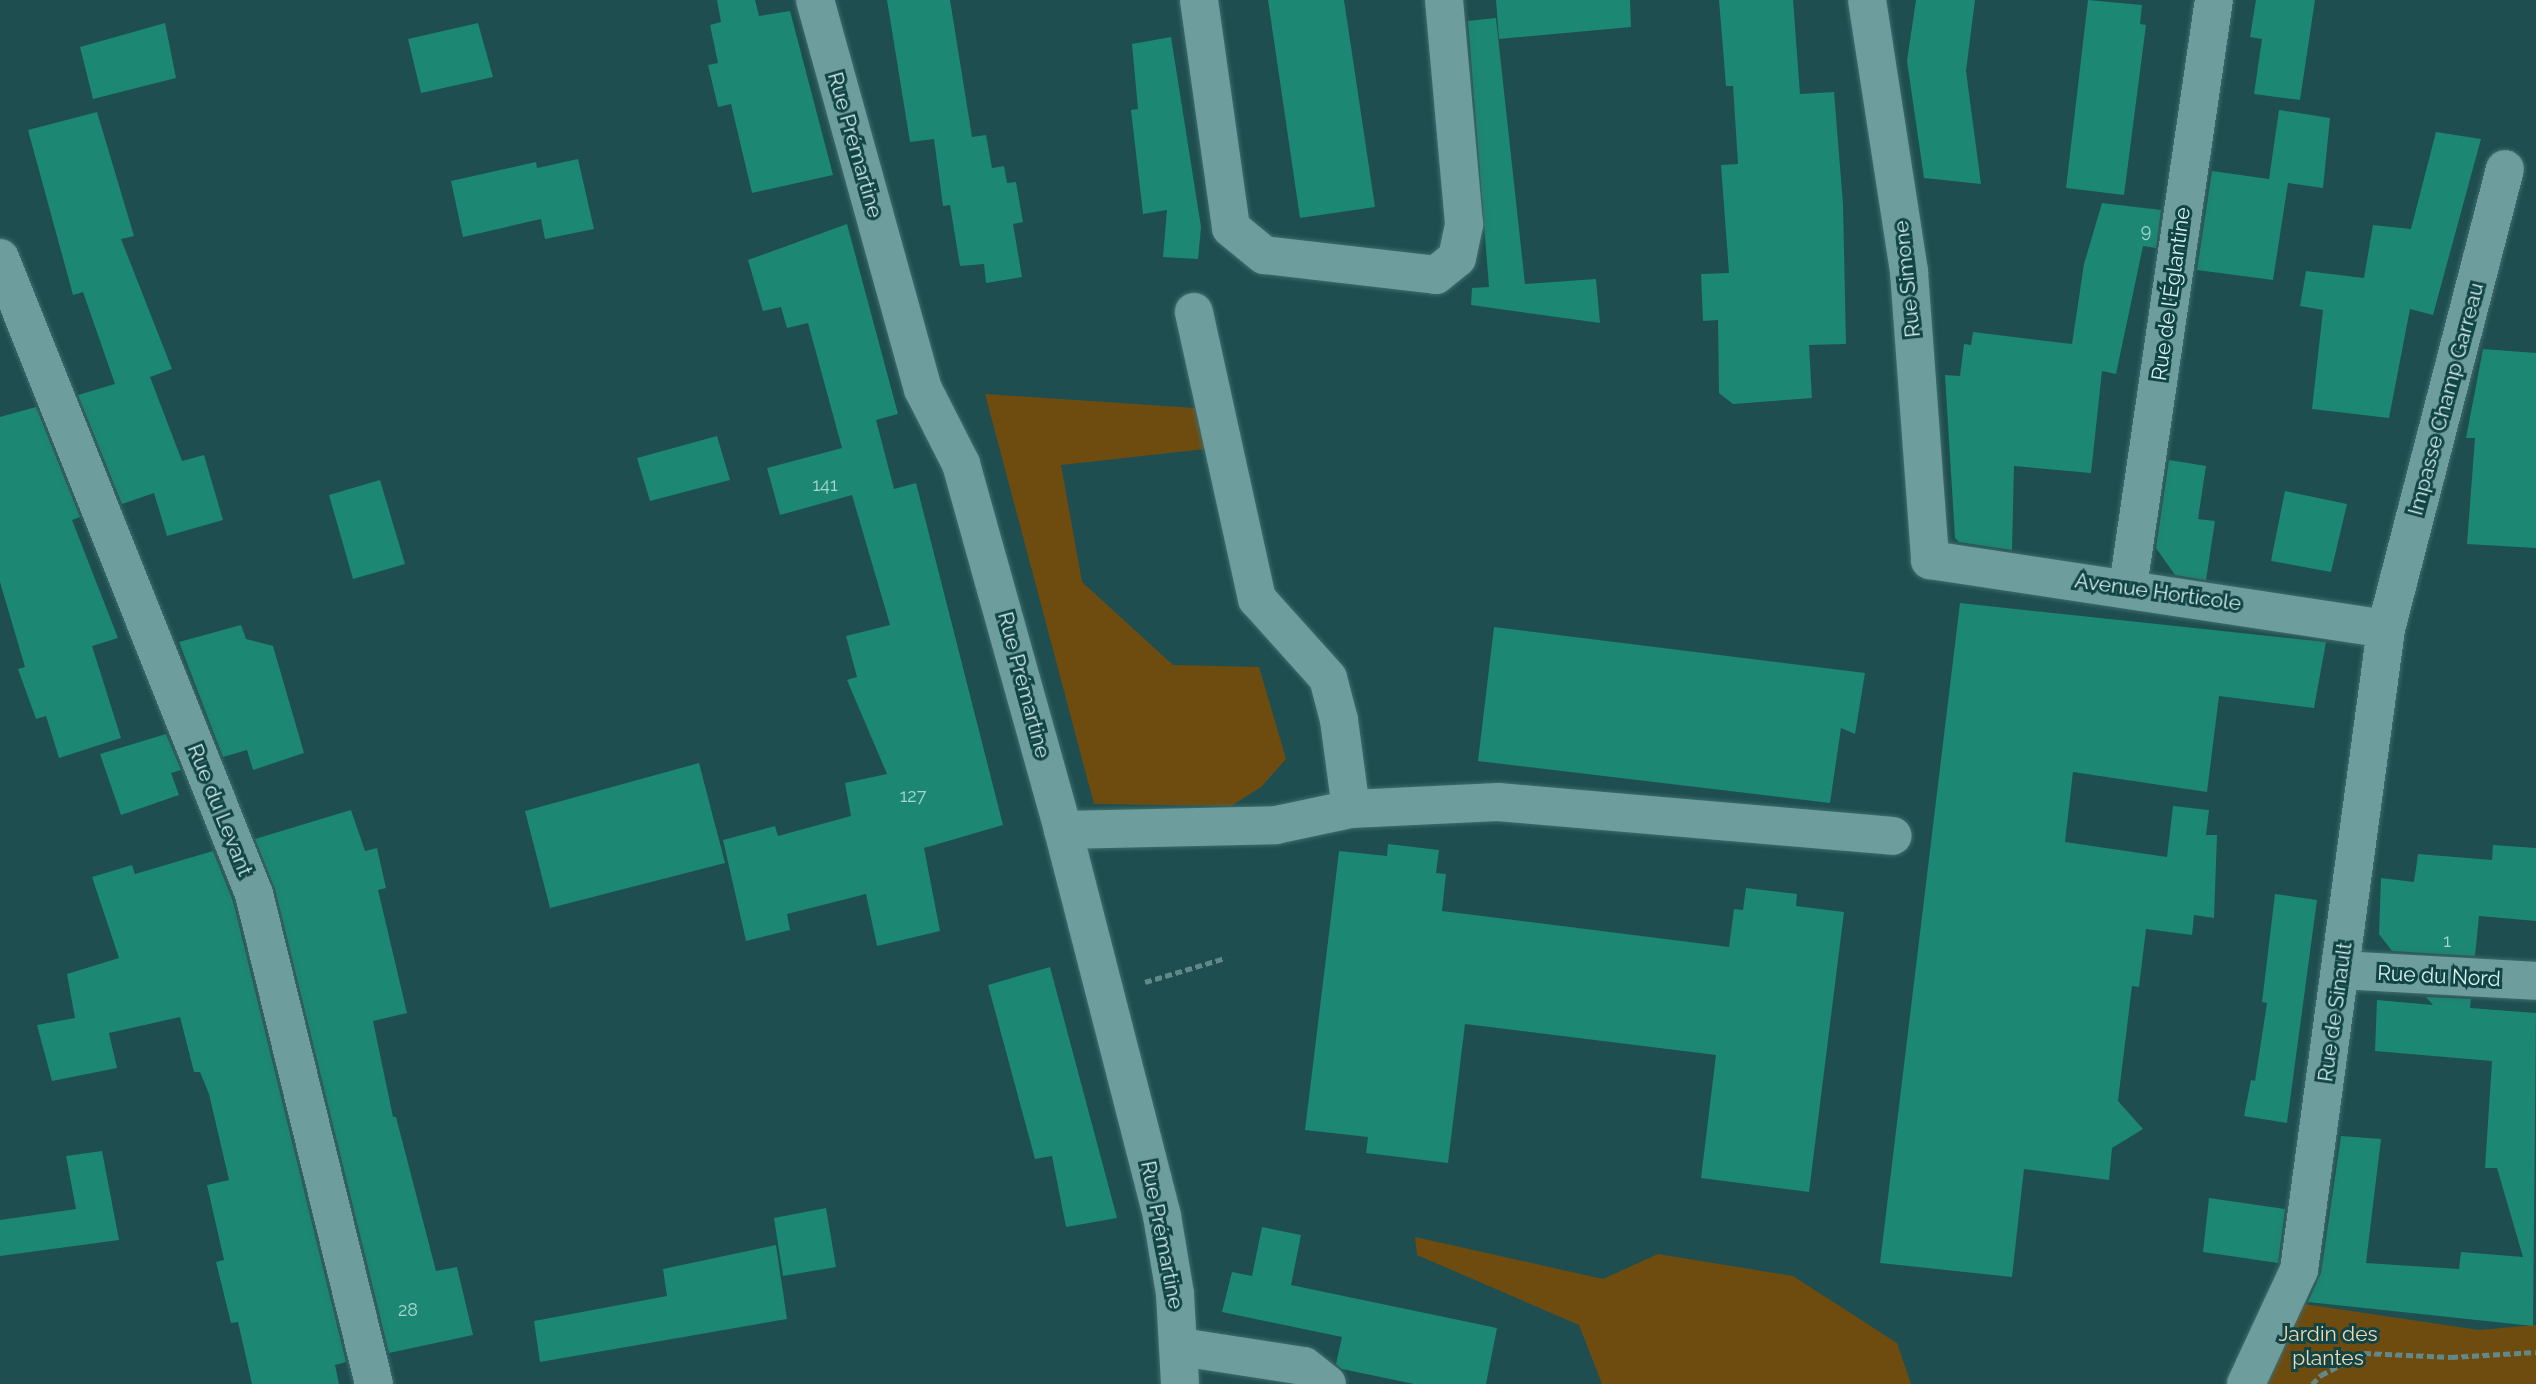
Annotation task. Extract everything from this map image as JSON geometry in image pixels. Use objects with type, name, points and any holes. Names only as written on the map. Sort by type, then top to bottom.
[{"type":"street","name":"Rue Prémartine","points":[[815,0],[923,388],[961,464],[1063,830],[1162,1216],[1180,1366]]},
{"type":"street","points":[[1199,0],[1231,228],[1264,255],[1436,275],[1457,258],[1464,225],[1444,0]]},
{"type":"street","name":"Rue Simone","points":[[1867,0],[1909,272],[1930,560]]},
{"type":"street","name":"Rue de l'Églantine","points":[[2128,587],[2214,0]]},
{"type":"street","name":"Impasse Champ Garreau","points":[[2386,629],[2505,169]]},
{"type":"street","name":"Rue du Levant","points":[[0,258],[254,894],[374,1384]]},
{"type":"street","points":[[1194,312],[1257,599],[1328,678],[1339,720],[1350,808]]},
{"type":"street","name":"Avenue Horticole","points":[[1930,560],[2128,587],[2386,629]]},
{"type":"street","name":"Rue de Sinault","points":[[2246,1384],[2299,1270],[2386,629]]},
{"type":"street","points":[[1063,830],[1276,825],[1350,808],[1498,802],[1893,836]]},
{"type":"street","name":"Rue du Nord","points":[[2341,970],[2536,981]]},
{"type":"street","points":[[1180,1366],[1304,1366],[1327,1384]]},
{"type":"path","points":[[1106,994],[1224,958]]},
{"type":"path","points":[[2312,1384],[2321,1375],[2364,1353],[2451,1357],[2536,1352]]},
{"type":"green space","points":[[985,394],[1195,408],[1205,449],[1061,465],[1082,582],[1173,665],[1259,667],[1286,759],[1261,787],[1231,806],[1094,804]]},
{"type":"green space","points":[[1415,1237],[1603,1279],[1658,1254],[1793,1276],[1897,1343],[1911,1384],[1602,1384],[1579,1325],[1417,1255]]},
{"type":"green space","name":"Jardin des plantes","points":[[2304,1304],[2479,1330],[2536,1325],[2536,1384],[2267,1384]]},
{"type":"building","points":[[717,0],[755,0],[759,16],[790,11],[833,175],[752,193],[731,104],[718,107],[708,65],[718,63],[710,25],[721,22]]},
{"type":"building","points":[[887,0],[950,0],[972,137],[986,135],[992,168],[1004,166],[1007,183],[1016,182],[1023,222],[1013,224],[1022,277],[986,283],[984,264],[960,266],[950,205],[943,206],[934,139],[910,142]]},
{"type":"building","points":[[1268,0],[1344,0],[1375,207],[1300,218]]},
{"type":"building","points":[[1496,0],[1630,0],[1631,27],[1499,39]]},
{"type":"building","points":[[1719,0],[1793,0],[1800,94],[1834,92],[1843,204],[1846,344],[1809,345],[1812,398],[1733,404],[1719,393],[1718,320],[1703,321],[1701,274],[1729,273],[1721,165],[1738,164],[1733,86],[1726,86]]},
{"type":"building","points":[[1916,0],[1975,0],[1966,71],[1981,184],[1924,178],[1907,61]]},
{"type":"building","points":[[2088,0],[2142,5],[2140,24],[2146,25],[2124,195],[2066,188]]},
{"type":"building","points":[[2256,0],[2315,0],[2300,100],[2254,94],[2262,39],[2250,37]]},
{"type":"building","points":[[1496,18],[1525,284],[1596,279],[1600,323],[1471,305],[1472,288],[1489,287],[1468,21]]},
{"type":"building","points":[[165,23],[176,78],[93,99],[80,47]]},
{"type":"building","points":[[478,23],[493,77],[421,93],[408,39]]},
{"type":"building","points":[[1171,37],[1201,227],[1198,259],[1163,257],[1167,210],[1143,214],[1131,110],[1138,109],[1132,44]]},
{"type":"building","points":[[2279,110],[2330,118],[2323,188],[2288,183],[2273,280],[2197,270],[2212,171],[2269,179]]},
{"type":"building","points":[[97,112],[134,236],[121,239],[172,369],[150,377],[182,461],[204,455],[223,520],[167,536],[154,493],[122,504],[78,395],[115,384],[83,292],[73,295],[28,130]]},
{"type":"building","points":[[2436,132],[2481,139],[2433,315],[2410,309],[2389,418],[2312,409],[2323,310],[2300,306],[2306,271],[2364,278],[2373,225],[2411,229]]},
{"type":"building","points":[[578,159],[594,229],[545,239],[541,219],[463,237],[451,181],[536,162],[537,168]]},
{"type":"building","points":[[2102,203],[2161,210],[2156,248],[2143,246],[2116,374],[2102,371],[2091,473],[2014,466],[2012,550],[1959,542],[1955,538],[1945,375],[1960,376],[1964,344],[1971,345],[1973,332],[2072,344],[2084,264]]},
{"type":"building","points":[[847,224],[898,414],[876,420],[894,489],[916,483],[1003,825],[924,848],[940,931],[877,946],[866,894],[787,914],[790,930],[746,941],[723,840],[775,826],[778,836],[851,816],[845,783],[887,774],[847,680],[857,677],[846,636],[890,625],[852,495],[780,515],[767,468],[842,448],[808,323],[787,328],[781,307],[763,311],[748,260]]},
{"type":"building","points":[[2483,349],[2536,353],[2536,548],[2467,544],[2475,438],[2466,438]]},
{"type":"building","points":[[36,407],[80,517],[72,520],[118,638],[92,646],[121,738],[59,758],[46,716],[36,719],[18,669],[25,667],[0,582],[0,417]]},
{"type":"building","points":[[717,436],[730,480],[650,501],[637,458]]},
{"type":"building","points":[[2169,460],[2206,466],[2198,519],[2215,521],[2206,580],[2175,575],[2156,548]]},
{"type":"building","points":[[380,480],[405,564],[353,579],[329,495]]},
{"type":"building","points":[[2285,491],[2347,504],[2331,572],[2271,561]]},
{"type":"building","points":[[1960,603],[2326,642],[2314,708],[2219,696],[2207,792],[2073,772],[2065,842],[2167,857],[2173,806],[2209,810],[2206,835],[2217,835],[2214,918],[2194,915],[2192,935],[2146,929],[2139,987],[2132,986],[2118,1101],[2143,1129],[2112,1148],[2109,1180],[2024,1169],[2012,1277],[1880,1263]]},
{"type":"building","points":[[241,625],[246,639],[273,646],[304,753],[253,770],[247,750],[223,757],[179,642]]},
{"type":"building","points":[[1494,627],[1865,673],[1855,734],[1841,728],[1830,803],[1478,761]]},
{"type":"building","points":[[166,734],[181,770],[171,773],[179,795],[121,815],[100,754]]},
{"type":"building","points":[[699,763],[725,863],[550,908],[525,811]]},
{"type":"building","points":[[351,810],[365,851],[377,848],[386,888],[378,890],[407,1013],[373,1021],[393,1117],[396,1117],[436,1271],[457,1267],[473,1335],[389,1353],[275,889],[255,839]]},
{"type":"building","points":[[1388,844],[1439,850],[1436,873],[1446,874],[1442,911],[1729,947],[1734,909],[1743,910],[1746,888],[1797,894],[1796,906],[1844,912],[1809,1192],[1701,1178],[1716,1055],[1465,1024],[1448,1163],[1366,1153],[1368,1137],[1305,1130],[1339,851],[1387,856]]},
{"type":"building","points":[[2493,845],[2536,848],[2536,921],[2479,916],[2475,956],[2392,951],[2379,934],[2381,878],[2414,882],[2418,854],[2492,860]]},
{"type":"building","points":[[213,851],[233,901],[346,1362],[335,1365],[339,1384],[252,1384],[238,1322],[231,1323],[216,1262],[224,1260],[207,1185],[229,1180],[209,1094],[200,1072],[194,1072],[180,1017],[109,1033],[117,1068],[52,1081],[37,1025],[75,1018],[67,974],[119,958],[92,877],[132,865],[135,874]]},
{"type":"building","points":[[2275,894],[2317,900],[2287,1123],[2244,1116],[2251,1080],[2255,1081],[2267,1003],[2262,1002]]},
{"type":"building","points":[[1050,967],[1117,1218],[1066,1227],[1052,1156],[1035,1159],[988,985]]},
{"type":"building","points":[[2426,997],[2471,999],[2470,1008],[2536,1013],[2533,1326],[2308,1302],[2321,1273],[2341,1136],[2381,1139],[2366,1263],[2459,1269],[2461,1252],[2523,1257],[2497,1168],[2485,1168],[2492,1061],[2375,1051],[2377,1000],[2433,1005]]},
{"type":"building","points":[[102,1151],[119,1240],[0,1256],[0,1220],[76,1209],[66,1156]]},
{"type":"building","points":[[2209,1198],[2285,1209],[2278,1263],[2203,1252]]},
{"type":"building","points":[[826,1208],[836,1267],[783,1276],[774,1218]]},
{"type":"building","points":[[1262,1227],[1301,1235],[1291,1285],[1497,1328],[1486,1384],[1414,1384],[1342,1369],[1336,1364],[1342,1337],[1222,1312],[1232,1272],[1252,1276]]},
{"type":"building","points":[[776,1245],[787,1319],[540,1362],[534,1321],[667,1296],[663,1269]]}]
